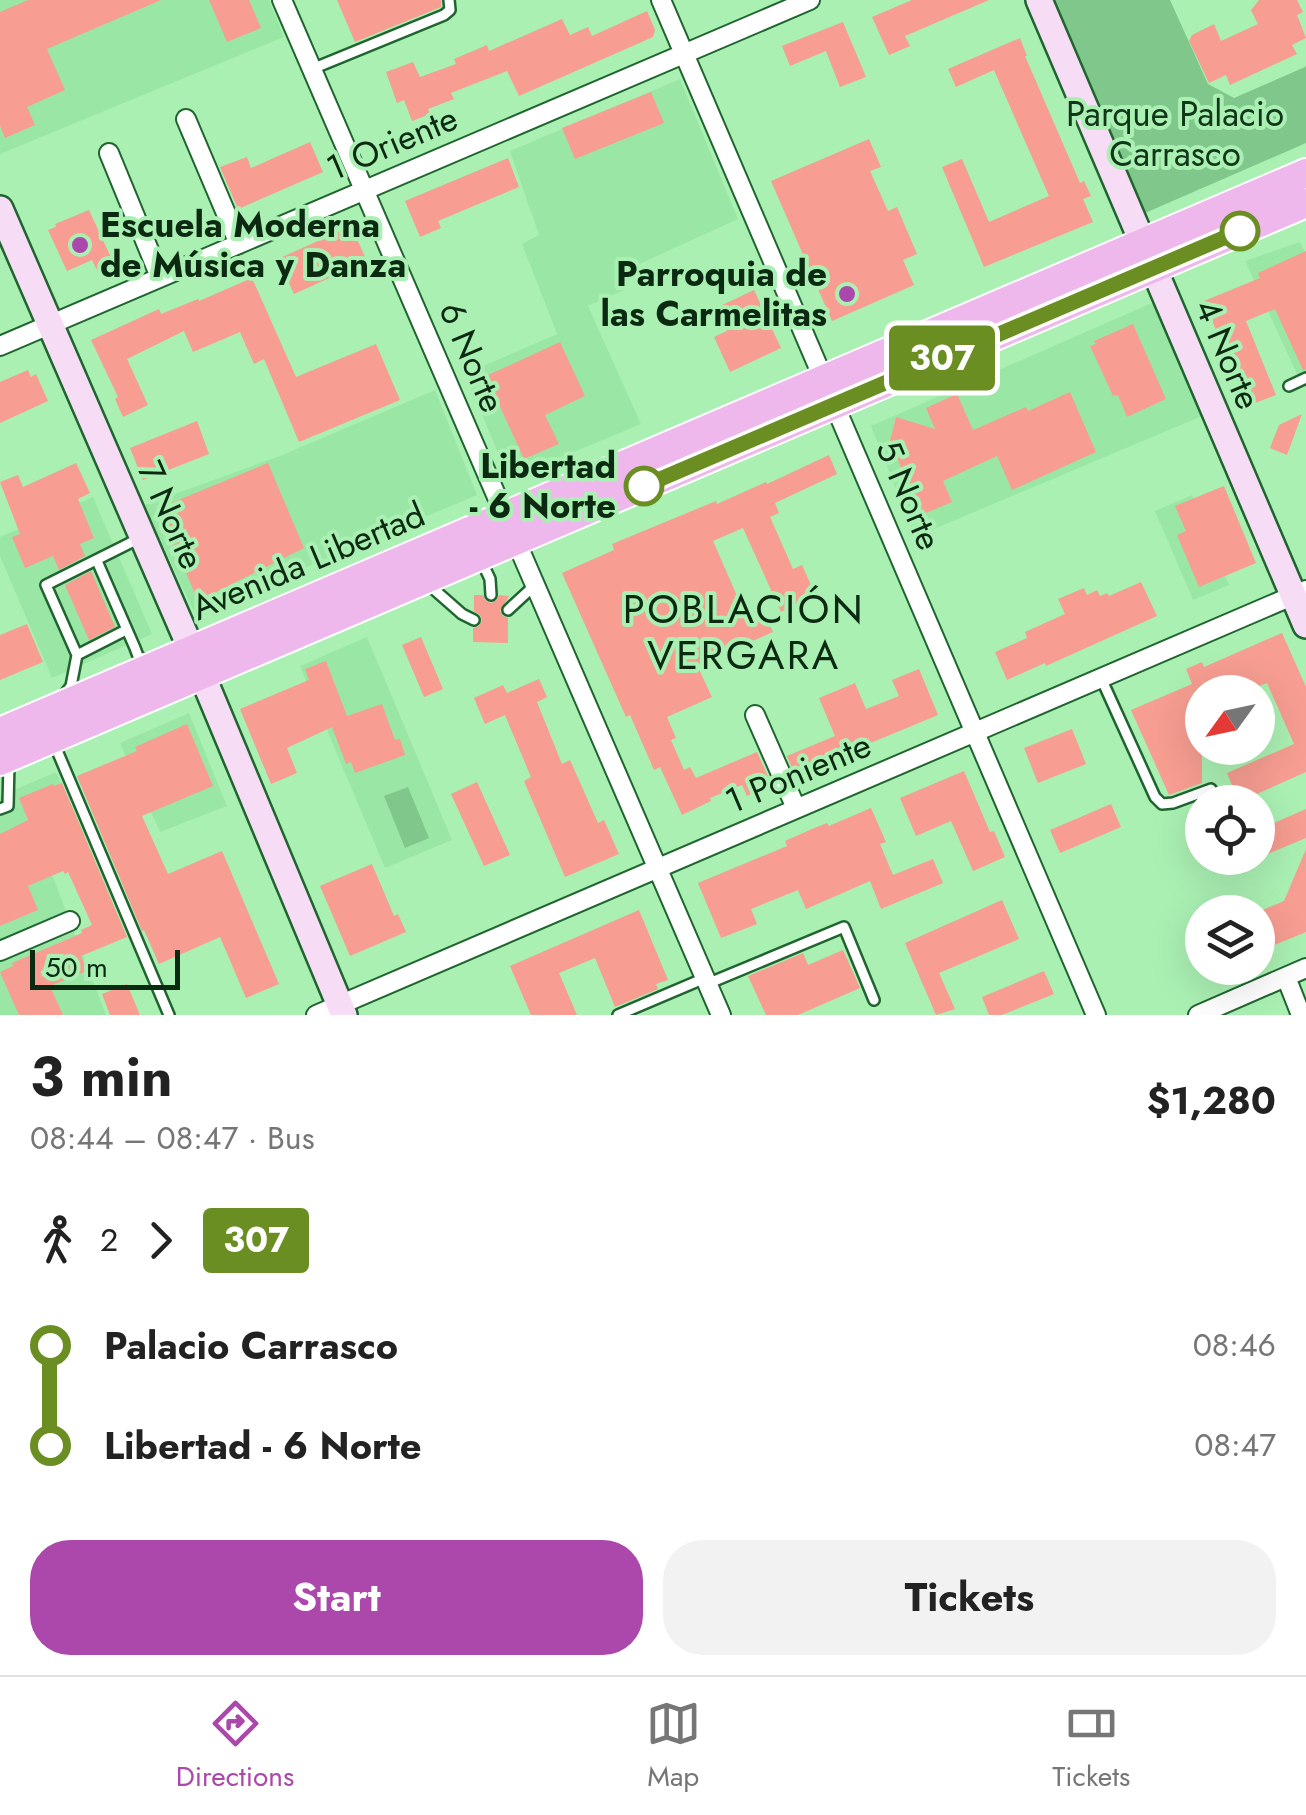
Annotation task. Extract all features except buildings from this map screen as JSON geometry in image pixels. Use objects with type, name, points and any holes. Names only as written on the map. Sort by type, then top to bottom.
[{"type":"main road","name":"Avenida Libertad","points":[[3,750],[155,667],[196,663],[423,579],[480,555],[510,528],[835,406],[1306,173]]},
{"type":"main road","name":"Avenida Libertad","points":[[48,726],[510,528],[824,379],[1147,255],[1306,203]]},
{"type":"street","name":"6 Norte","points":[[282,0],[721,1015]]},
{"type":"street","name":"5 Norte","points":[[661,0],[1096,1015]]},
{"type":"street","name":"1 Oriente","points":[[0,346],[810,0]]},
{"type":"street","name":"4 Norte","points":[[1039,0],[1147,255],[1300,592],[1306,625]]},
{"type":"street","points":[[186,119],[238,244]]},
{"type":"street","points":[[109,153],[160,278]]},
{"type":"street","name":"7 Norte","points":[[0,210],[196,663],[333,1012]]},
{"type":"street","name":"1 Poniente","points":[[333,1012],[1300,592]]},
{"type":"street","points":[[755,716],[796,808]]},
{"type":"street","points":[[0,951],[70,921]]},
{"type":"street","points":[[1198,1015],[1306,968]]},
{"type":"street","points":[[1286,977],[1302,1015]]},
{"type":"lane","points":[[312,69],[444,15],[450,10],[449,0]]},
{"type":"lane","points":[[1288,386],[1306,378]]},
{"type":"lane","points":[[142,537],[46,585],[76,654],[71,686],[48,726],[168,1015]]},
{"type":"lane","points":[[480,555],[490,579],[491,595]]},
{"type":"lane","points":[[97,561],[138,656],[155,667]]},
{"type":"lane","points":[[423,579],[474,620]]},
{"type":"lane","points":[[508,610],[535,584]]},
{"type":"lane","points":[[76,654],[126,630]]},
{"type":"lane","points":[[1101,678],[1156,798],[1162,804],[1185,799]]},
{"type":"lane","points":[[0,808],[8,806],[3,750]]},
{"type":"lane","points":[[618,1015],[844,927],[874,1000]]},
{"type":"shaded area","points":[[0,0],[269,0],[284,37],[0,154]]},
{"type":"shaded area","points":[[680,79],[738,219],[622,272],[627,289],[588,306],[641,424],[509,479],[465,374],[557,334],[522,244],[539,235],[510,151]]},
{"type":"shaded area","points":[[1300,242],[1306,254],[1303,387],[1245,261]]},
{"type":"shaded area","points":[[1154,302],[1202,416],[915,537],[871,426]]},
{"type":"shaded area","points":[[435,390],[477,495],[195,614],[144,505],[280,456]]},
{"type":"shaded area","points":[[1192,495],[1229,585],[1193,600],[1155,511]]},
{"type":"shaded area","points":[[93,497],[152,634],[52,678],[0,556],[0,537]]},
{"type":"shaded area","points":[[367,637],[452,840],[385,868],[300,666]]},
{"type":"shaded area","points":[[189,713],[227,806],[160,832],[120,743]]},
{"type":"shaded area","points":[[56,772],[85,835],[44,854],[106,1015],[0,1015],[0,796]]},
{"type":"green space","name":"Parque Palacio Carrasco","points":[[1053,0],[1170,0],[1208,84],[1234,98],[1306,65],[1306,143],[1145,213]]},
{"type":"green space","points":[[408,787],[429,838],[405,848],[384,796]]},
{"type":"bus line","name":"307","points":[[644,486],[1240,231]]},
{"type":"place","name":"Escuela Moderna de Música y Danza","points":[[80,245]]},
{"type":"place","name":"Parroquia de las Carmelitas","points":[[847,294]]},
{"type":"place","name":"Libertad - 6 Norte","points":[[644,486]]},
{"type":"district","name":"POBLACIÓN VERGARA","points":[[744,632]]}]
